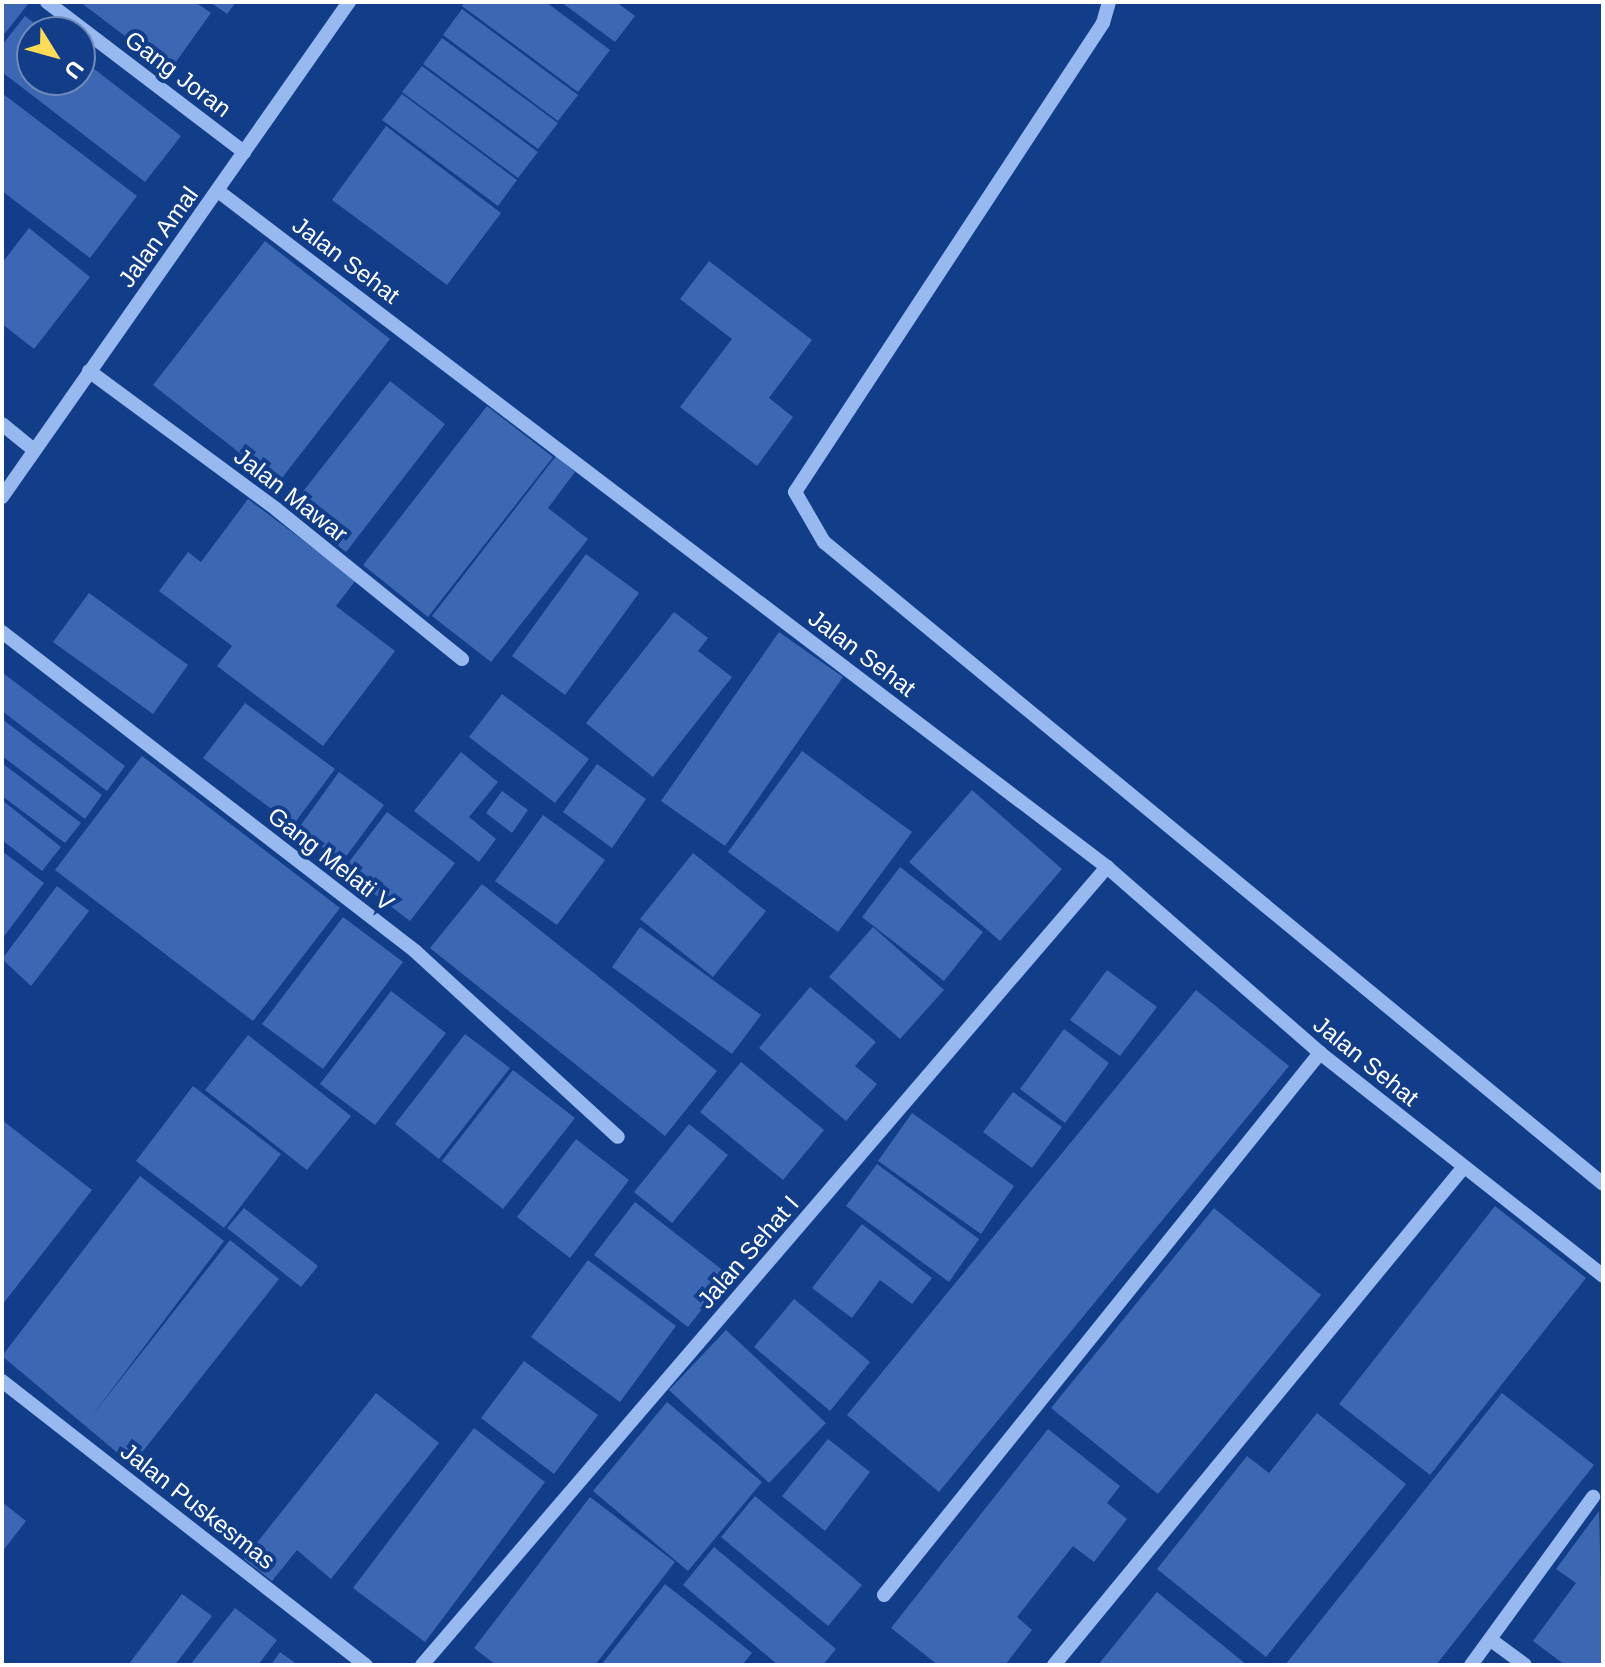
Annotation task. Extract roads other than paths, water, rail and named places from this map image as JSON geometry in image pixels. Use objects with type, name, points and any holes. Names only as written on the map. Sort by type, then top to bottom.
[{"type":"street","name":"Gang Joran","points":[[47,2],[244,152]]},
{"type":"street","name":"Jalan Amal","points":[[2,497],[349,2]]},
{"type":"street","points":[[1109,2],[1103,23],[795,492],[824,542],[1603,1184]]},
{"type":"street","name":"Jalan Sehat","points":[[218,191],[1107,867],[1320,1053],[1603,1276]]},
{"type":"street","name":"Jalan Mawar","points":[[89,371],[276,509],[462,659]]},
{"type":"street","points":[[2,424],[34,450]]},
{"type":"street","name":"Gang Melati V","points":[[2,632],[415,951],[618,1137]]},
{"type":"street","name":"Jalan Sehat I","points":[[422,1665],[1107,867]]},
{"type":"street","points":[[884,1595],[1320,1053]]},
{"type":"street","points":[[1054,1665],[1463,1168]]},
{"type":"street","name":"Jalan Puskesmas","points":[[2,1381],[366,1665]]},
{"type":"street","points":[[1471,1665],[1593,1497]]},
{"type":"street","points":[[1491,1640],[1525,1665]]}]
